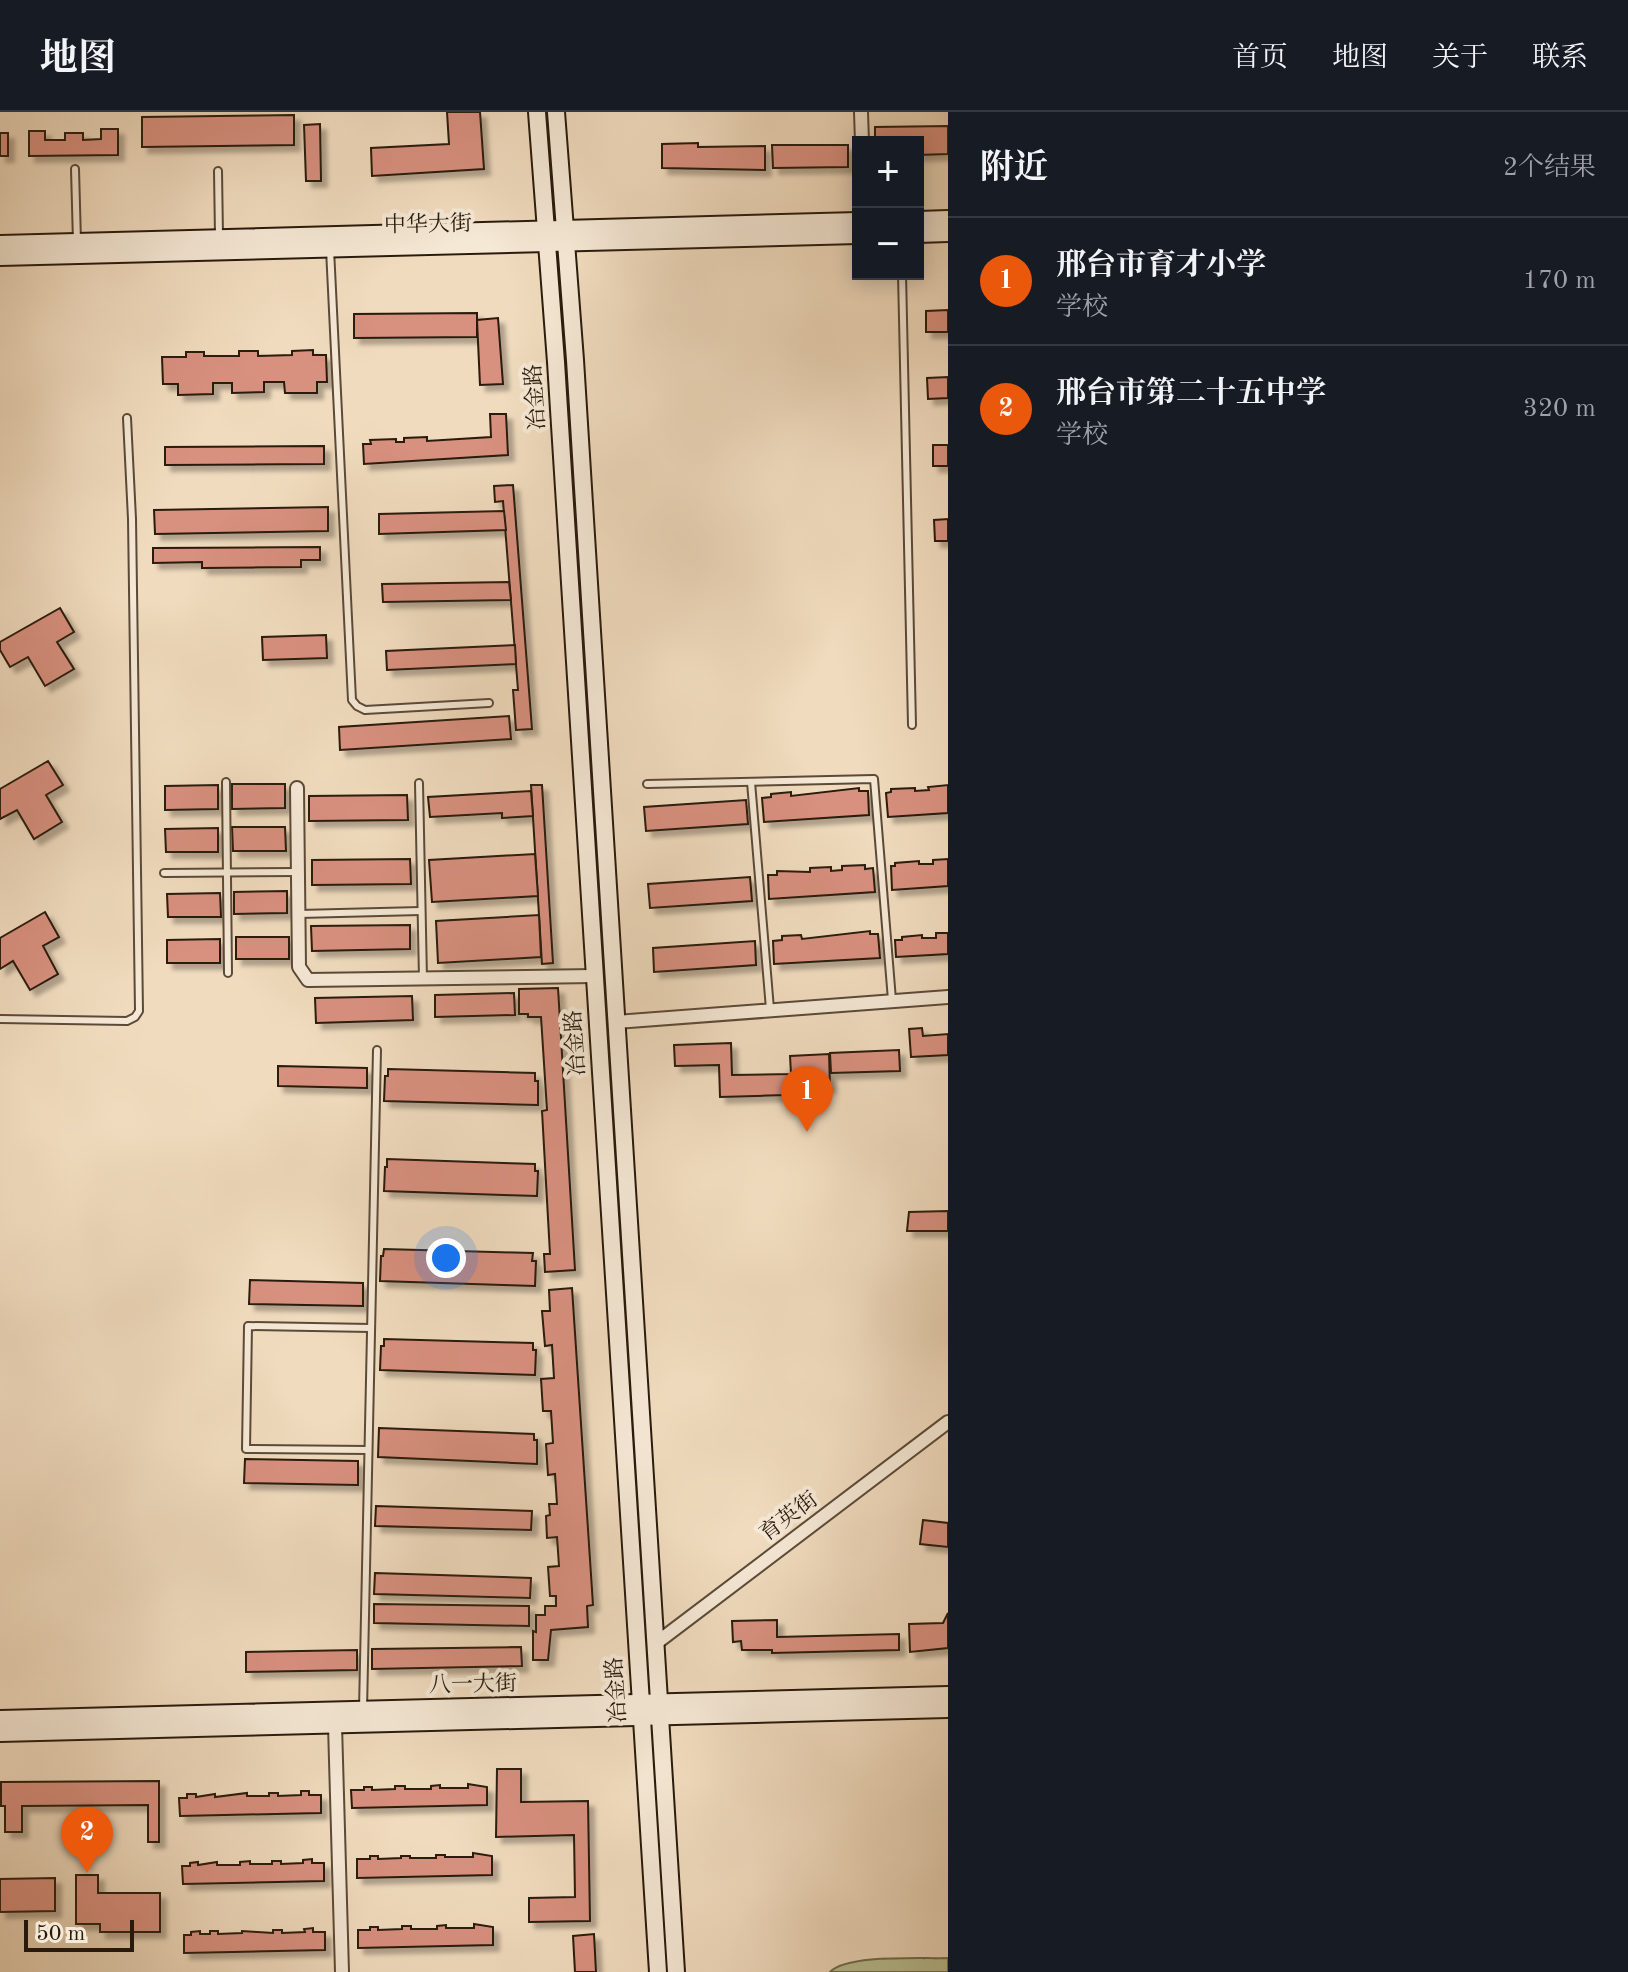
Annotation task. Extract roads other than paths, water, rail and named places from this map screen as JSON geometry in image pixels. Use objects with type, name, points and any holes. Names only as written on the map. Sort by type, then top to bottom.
[{"type":"street","name":"冶金路","points":[[537,112],[658,1972]]},
{"type":"street","name":"冶金路","points":[[556,112],[676,1972]]},
{"type":"street","points":[[861,112],[862,136]]},
{"type":"street","points":[[924,220],[948,219]]},
{"type":"street","name":"中华大街","points":[[0,257],[330,249],[852,221]]},
{"type":"street","points":[[924,234],[948,233]]},
{"type":"street","name":"中华大街","points":[[566,236],[852,235]]},
{"type":"street","name":"中华大街","points":[[0,244],[219,238],[547,237]]},
{"type":"street","points":[[297,788],[299,967],[308,980],[594,976]]},
{"type":"street","points":[[616,1022],[948,997]]},
{"type":"street","name":"育英街","points":[[655,1644],[948,1422]]},
{"type":"street","name":"八一大街","points":[[659,1710],[948,1695]]},
{"type":"street","name":"八一大街","points":[[0,1719],[363,1710],[948,1709]]},
{"type":"street","name":"八一大街","points":[[0,1733],[335,1725],[640,1710]]},
{"type":"street","points":[[335,1725],[342,1972]]},
{"type":"lane","points":[[75,169],[77,242]]},
{"type":"lane","points":[[218,171],[219,238]]},
{"type":"lane","points":[[330,249],[352,700],[365,710],[489,703]]},
{"type":"lane","points":[[902,280],[912,725]]},
{"type":"lane","points":[[0,1019],[127,1021],[139,1011],[133,535],[127,418]]},
{"type":"lane","points":[[647,784],[874,779],[892,1001]]},
{"type":"lane","points":[[226,782],[228,973]]},
{"type":"lane","points":[[751,782],[770,1010]]},
{"type":"lane","points":[[419,783],[423,979]]},
{"type":"lane","points":[[164,873],[298,872]]},
{"type":"lane","points":[[299,914],[421,911]]},
{"type":"lane","points":[[363,1710],[377,1050]]},
{"type":"lane","points":[[368,1450],[246,1449],[248,1326],[371,1328]]},
{"type":"place","name":"邢台市育才小学","points":[[807,1132]]},
{"type":"place","name":"邢台市第二十五中学","points":[[87,1873]]}]
